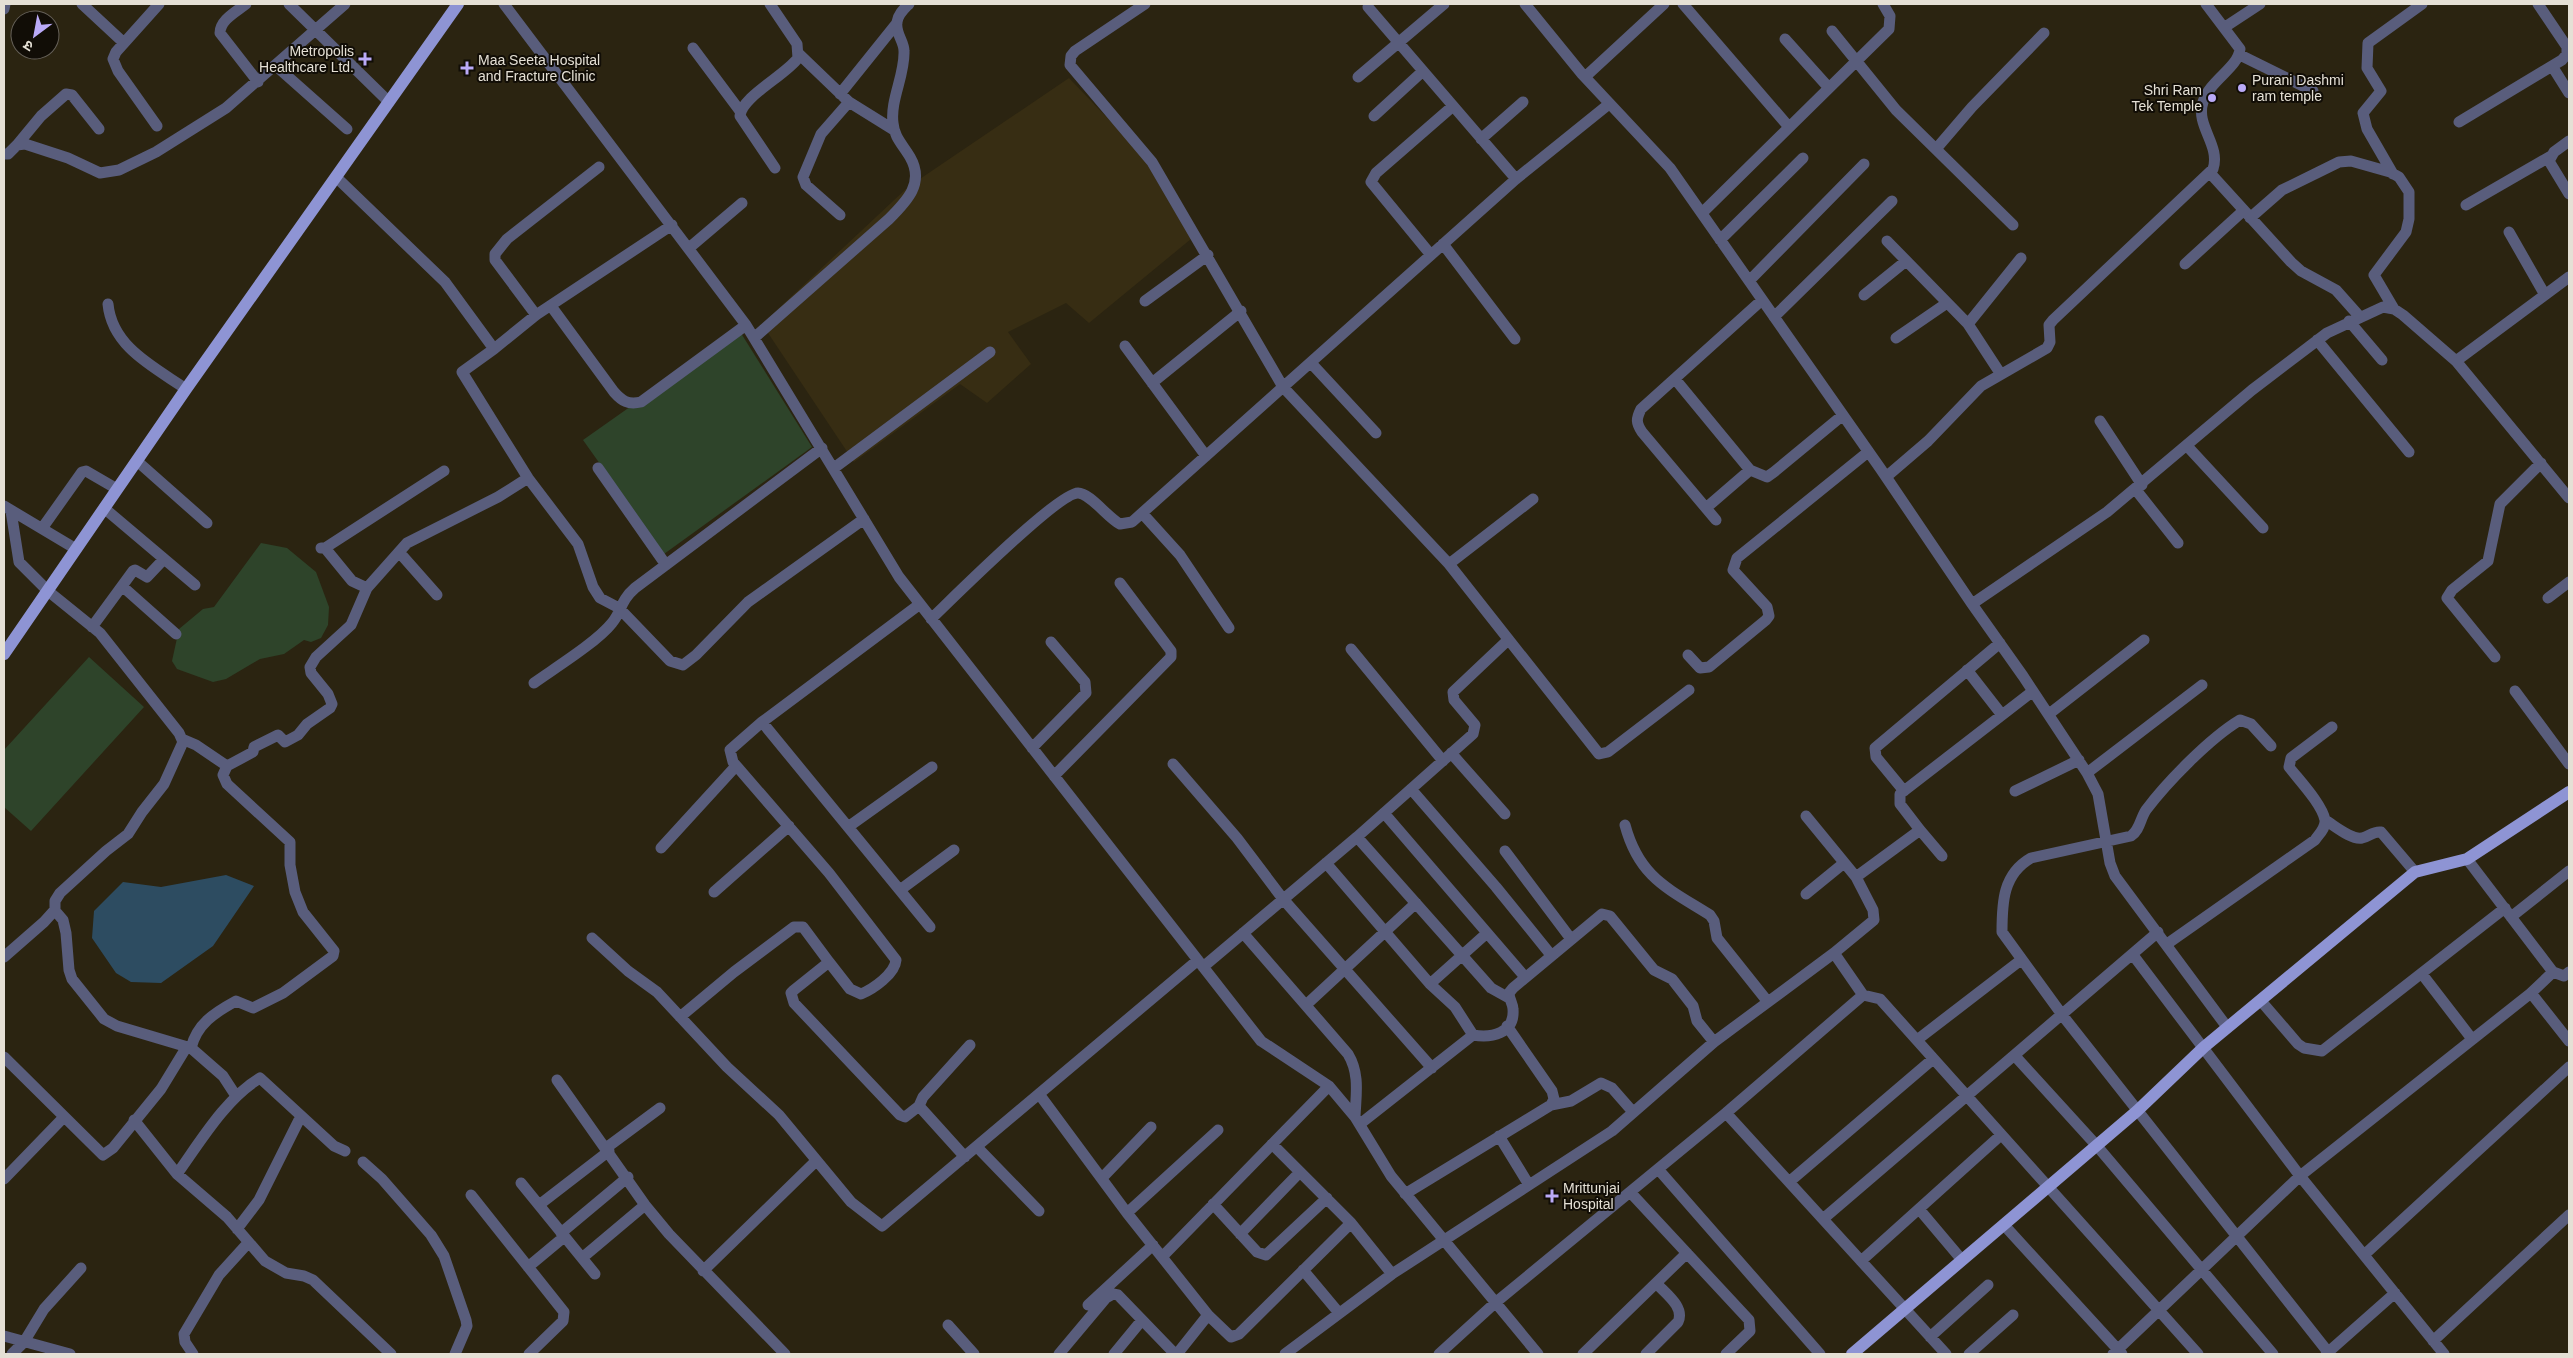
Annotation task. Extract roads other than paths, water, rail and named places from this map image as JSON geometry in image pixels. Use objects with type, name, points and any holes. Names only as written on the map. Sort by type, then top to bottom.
[{"type":"main road","points":[[4,654],[186,389],[458,4]]},
{"type":"main road","points":[[1852,1354],[2097,1146],[2227,1027],[2261,1001],[2415,872],[2467,859],[2569,792]]},
{"type":"street","points":[[4,9],[5,4]]},
{"type":"street","points":[[82,4],[124,43]]},
{"type":"street","points":[[157,126],[114,65],[113,59],[124,43],[159,4]]},
{"type":"street","points":[[289,4],[389,102]]},
{"type":"street","points":[[18,145],[37,147],[100,173],[113,173],[196,128],[226,108],[345,4]]},
{"type":"street","points":[[504,4],[746,325],[899,577],[931,619],[1261,1041],[1329,1086],[1357,1120],[1391,1176],[1538,1354]]},
{"type":"street","points":[[770,4],[796,44],[799,54],[845,98],[894,130]]},
{"type":"street","points":[[754,338],[907,201],[914,190],[915,170],[894,130],[892,120],[904,50],[897,31],[897,23],[899,15],[909,4]]},
{"type":"street","points":[[1145,4],[1075,51],[1071,56],[1070,65],[1152,162],[1241,311],[1283,387],[1449,564],[1599,754],[1608,752],[1689,690]]},
{"type":"street","points":[[1358,78],[1444,4]]},
{"type":"street","points":[[1525,4],[1584,77],[1670,168],[2049,714],[2088,773],[2098,794],[2106,842],[2115,876],[2227,1027]]},
{"type":"street","points":[[1584,77],[1664,4]]},
{"type":"street","points":[[1683,4],[1789,127]]},
{"type":"street","points":[[1702,213],[1889,30],[1890,16],[1882,4]]},
{"type":"street","points":[[1886,477],[1933,436],[1971,395],[2000,373],[2039,354],[2047,348],[2050,342],[2049,326],[2054,320],[2210,174],[2216,161],[2216,153],[2204,126],[2202,103],[2213,82],[2240,55],[2240,49],[2226,27],[2206,4]]},
{"type":"street","points":[[2226,27],[2260,4]]},
{"type":"street","points":[[2422,4],[2368,43],[2367,68],[2381,92],[2362,114],[2367,129],[2393,174],[2405,184],[2409,192],[2409,219],[2406,232],[2374,276],[2394,309],[2456,361],[2569,498]]},
{"type":"street","points":[[2459,122],[2562,60],[2567,54],[2567,48],[2538,4]]},
{"type":"street","points":[[238,6],[220,27],[220,33],[258,82]]},
{"type":"street","points":[[1368,7],[1516,179]]},
{"type":"street","points":[[840,215],[806,185],[803,177],[821,134],[897,23]]},
{"type":"street","points":[[1832,31],[1896,110],[2013,225]]},
{"type":"street","points":[[1936,149],[1972,107],[2044,33]]},
{"type":"street","points":[[1785,39],[1829,88]]},
{"type":"street","points":[[693,48],[740,112],[742,122],[775,168]]},
{"type":"street","points":[[740,112],[747,102],[795,62],[799,54]]},
{"type":"street","points":[[2240,55],[2313,91]]},
{"type":"street","points":[[276,66],[347,128]]},
{"type":"street","points":[[2552,66],[2569,93]]},
{"type":"street","points":[[1374,116],[1423,71]]},
{"type":"street","points":[[5,155],[18,145],[41,116],[66,94],[72,95],[77,100],[99,129]]},
{"type":"street","points":[[1481,139],[1523,102]]},
{"type":"street","points":[[931,619],[1024,530],[1071,494],[1084,494],[1120,524],[1132,522],[1516,179],[1610,104]]},
{"type":"street","points":[[1431,255],[1371,182],[1376,173],[1453,106]]},
{"type":"street","points":[[2466,205],[2550,156],[2569,141]]},
{"type":"street","points":[[2550,156],[2551,166],[2569,194]]},
{"type":"street","points":[[1720,240],[1803,158]]},
{"type":"street","points":[[2185,264],[2246,214],[2282,190],[2338,162],[2351,161],[2393,174]]},
{"type":"street","points":[[1749,281],[1864,164]]},
{"type":"street","points":[[536,315],[496,260],[495,254],[498,247],[507,239],[599,167]]},
{"type":"street","points":[[2210,174],[2299,270],[2336,290],[2382,360]]},
{"type":"street","points":[[336,177],[445,282],[494,350]]},
{"type":"street","points":[[1774,317],[1892,200]]},
{"type":"street","points":[[689,248],[742,203]]},
{"type":"street","points":[[672,225],[536,315],[494,350],[462,372],[528,478],[578,544],[597,593],[619,608],[670,660],[683,665],[696,655],[748,602],[864,519]]},
{"type":"street","points":[[2509,232],[2545,295]]},
{"type":"street","points":[[1887,241],[1968,324],[2000,373]]},
{"type":"street","points":[[1443,244],[1515,339]]},
{"type":"street","points":[[1145,301],[1208,255]]},
{"type":"street","points":[[1968,324],[2021,258]]},
{"type":"street","points":[[1864,295],[1906,261]]},
{"type":"street","points":[[2456,361],[2569,277]]},
{"type":"street","points":[[1716,520],[1637,425],[1641,409],[1762,300]]},
{"type":"street","points":[[1896,338],[1947,303]]},
{"type":"street","points":[[108,304],[113,326],[128,348],[186,389]]},
{"type":"street","points":[[551,306],[614,392],[622,401],[631,404],[640,402],[746,325]]},
{"type":"street","points":[[1972,604],[2139,487],[2188,447],[2252,390],[2317,340],[2354,319],[2383,307],[2394,309]]},
{"type":"street","points":[[1152,383],[1241,311]]},
{"type":"street","points":[[2317,340],[2409,452]]},
{"type":"street","points":[[1125,346],[1206,456]]},
{"type":"street","points":[[834,468],[990,352]]},
{"type":"street","points":[[1311,362],[1376,433]]},
{"type":"street","points":[[1675,379],[1750,470],[1767,477],[1843,415]]},
{"type":"street","points":[[2100,421],[2139,487],[2178,543]]},
{"type":"street","points":[[2188,447],[2263,528]]},
{"type":"street","points":[[534,683],[606,630],[617,616],[619,608],[635,588],[822,448]]},
{"type":"street","points":[[1688,655],[1700,668],[1709,667],[1766,620],[1769,616],[1767,608],[1733,570],[1736,558],[1868,452]]},
{"type":"street","points":[[137,461],[207,523]]},
{"type":"street","points":[[2496,657],[2447,598],[2452,590],[2488,561],[2500,504],[2541,463]]},
{"type":"street","points":[[598,468],[666,565]]},
{"type":"street","points":[[1706,508],[1750,470]]},
{"type":"street","points":[[43,527],[82,472],[86,471],[118,489]]},
{"type":"street","points":[[367,588],[352,581],[323,548],[444,471]]},
{"type":"street","points":[[191,1048],[194,1036],[200,1026],[219,1010],[236,1001],[253,1008],[283,993],[327,963],[334,951],[302,912],[295,892],[290,865],[290,842],[227,784],[223,775],[227,766],[253,752],[254,747],[278,735],[285,742],[298,735],[307,724],[330,708],[331,699],[310,673],[310,666],[316,657],[351,624],[367,588],[407,543],[498,497],[528,478]]},
{"type":"street","points":[[1449,564],[1533,500]]},
{"type":"street","points":[[7,508],[43,527],[76,549]]},
{"type":"street","points":[[7,508],[19,562],[48,590],[100,633],[182,739],[196,745],[227,766]]},
{"type":"street","points":[[104,508],[195,585]]},
{"type":"street","points":[[1142,513],[1180,555],[1229,628]]},
{"type":"street","points":[[399,552],[437,595]]},
{"type":"street","points":[[92,627],[132,571],[135,570],[147,577],[164,559]]},
{"type":"street","points":[[2548,598],[2569,582]]},
{"type":"street","points":[[1054,776],[1171,657],[1171,651],[1120,583]]},
{"type":"street","points":[[122,586],[176,634]]},
{"type":"street","points":[[680,1017],[734,972],[794,927],[803,927],[807,931],[850,989],[861,994],[867,992],[892,971],[896,960],[829,873],[736,766],[730,756],[730,750],[762,722],[920,604]]},
{"type":"street","points":[[592,938],[628,971],[652,987],[727,1067],[779,1115],[850,1202],[882,1226],[1039,1094],[1200,964],[1243,933],[1358,836],[1447,757],[1475,730],[1475,725],[1454,700],[1453,692],[1508,640]]},
{"type":"street","points":[[2049,714],[2144,640]]},
{"type":"street","points":[[1032,748],[1086,693],[1085,682],[1052,642]]},
{"type":"street","points":[[1904,791],[1876,758],[1875,748],[1879,742],[2000,643]]},
{"type":"street","points":[[1351,648],[1447,757],[1505,814]]},
{"type":"street","points":[[1967,670],[2002,715]]},
{"type":"street","points":[[2088,773],[2202,685]]},
{"type":"street","points":[[1942,856],[1900,804],[1900,794],[2033,691]]},
{"type":"street","points":[[2515,691],[2569,764]]},
{"type":"street","points":[[2271,746],[2251,724],[2240,720],[2180,772],[2145,811],[2134,834],[2131,836],[2031,858],[2013,871],[2007,880],[2002,932],[2020,960],[2063,1016],[2327,1353],[2394,1293]]},
{"type":"street","points":[[762,722],[930,926]]},
{"type":"street","points":[[2167,944],[2314,840],[2323,830],[2325,820],[2320,808],[2289,767],[2288,762],[2290,758],[2332,727]]},
{"type":"street","points":[[182,739],[182,747],[164,784],[128,834],[106,851],[60,893],[55,901],[55,912],[63,920],[69,970],[72,979],[104,1019],[117,1026],[191,1048],[223,1076],[236,1096]]},
{"type":"street","points":[[2014,791],[2079,760]]},
{"type":"street","points":[[1173,764],[1237,838],[1283,899],[1432,1068]]},
{"type":"street","points":[[661,848],[736,766]]},
{"type":"street","points":[[848,826],[932,767]]},
{"type":"street","points":[[1411,789],[1496,887],[1551,955]]},
{"type":"street","points":[[1384,813],[1525,978]]},
{"type":"street","points":[[1285,1354],[1392,1274],[1612,1131],[1714,1042],[1834,953],[1874,920],[1873,910],[1856,877],[1806,816]]},
{"type":"street","points":[[2325,820],[2354,837],[2360,838],[2376,831],[2381,832],[2415,872]]},
{"type":"street","points":[[1625,824],[1631,846],[1647,871],[1658,883],[1710,915],[1714,921],[1717,938],[1768,1002]]},
{"type":"street","points":[[714,892],[789,826]]},
{"type":"street","points":[[1856,877],[1920,830]]},
{"type":"street","points":[[1358,836],[1491,988],[1509,998]]},
{"type":"street","points":[[900,890],[954,850]]},
{"type":"street","points":[[1505,851],[1571,938]]},
{"type":"street","points":[[2467,859],[2553,972],[2564,976],[2569,972]]},
{"type":"street","points":[[1326,863],[1430,984],[1459,1012],[1473,1035]]},
{"type":"street","points":[[1806,894],[1844,863]]},
{"type":"street","points":[[2261,1001],[2298,1044],[2304,1048],[2322,1051],[2422,974],[2569,871]]},
{"type":"street","points":[[1306,1005],[1416,903]]},
{"type":"street","points":[[4,957],[55,912]]},
{"type":"street","points":[[1357,1120],[1432,1068],[1473,1035],[1495,1036],[1507,1026],[1513,1008],[1509,993],[1513,988],[1597,916],[1602,914],[1610,916],[1654,970],[1672,978],[1693,1006],[1697,1021],[1714,1042]]},
{"type":"street","points":[[1823,1219],[2063,1016],[2158,932]]},
{"type":"street","points":[[1243,933],[1306,1005],[1354,1065],[1357,1075],[1357,1120]]},
{"type":"street","points":[[1430,984],[1487,933]]},
{"type":"street","points":[[1834,953],[1863,995],[1880,999],[2198,1354]]},
{"type":"street","points":[[2133,955],[2300,1176],[2444,1354]]},
{"type":"street","points":[[1917,1040],[2020,960]]},
{"type":"street","points":[[829,962],[791,993],[794,1003],[900,1115],[905,1117],[910,1115],[919,1106],[922,1097],[970,1045]]},
{"type":"street","points":[[2004,1225],[2117,1353],[2236,1235],[2300,1176],[2531,993],[2553,972]]},
{"type":"street","points":[[2422,974],[2472,1039]]},
{"type":"street","points":[[2531,993],[2569,1041]]},
{"type":"street","points":[[1439,1354],[1495,1303],[1726,1113],[1863,995]]},
{"type":"street","points":[[1507,1026],[1552,1091],[1554,1099],[1551,1105]]},
{"type":"street","points":[[4,1057],[103,1155],[113,1148],[161,1089],[186,1048],[191,1048]]},
{"type":"street","points":[[2015,1056],[2097,1146],[2274,1354]]},
{"type":"street","points":[[1788,1182],[1933,1059]]},
{"type":"street","points":[[2364,1255],[2569,1067]]},
{"type":"street","points":[[176,1174],[236,1096],[245,1087],[260,1078],[334,1146],[345,1151]]},
{"type":"street","points":[[557,1080],[646,1205],[703,1271],[785,1354]]},
{"type":"street","points":[[1406,1194],[1551,1105],[1571,1100],[1601,1083],[1612,1088],[1633,1112]]},
{"type":"street","points":[[1162,1257],[1329,1086]]},
{"type":"street","points":[[1039,1094],[1127,1213],[1208,1315],[1228,1335],[1235,1336],[1351,1222]]},
{"type":"street","points":[[919,1106],[966,1157]]},
{"type":"street","points":[[539,1206],[660,1108]]},
{"type":"street","points":[[1726,1113],[1945,1354]]},
{"type":"street","points":[[4,1179],[64,1117]]},
{"type":"street","points":[[134,1120],[176,1174],[237,1229],[265,1261],[276,1268],[308,1277],[324,1288],[391,1354]]},
{"type":"street","points":[[237,1229],[259,1200],[299,1120]]},
{"type":"street","points":[[1102,1178],[1152,1127]]},
{"type":"street","points":[[1127,1213],[1218,1130]]},
{"type":"street","points":[[1861,1261],[2001,1135]]},
{"type":"street","points":[[1499,1136],[1529,1185]]},
{"type":"street","points":[[1272,1144],[1351,1222],[1392,1274]]},
{"type":"street","points":[[977,1147],[1038,1211]]},
{"type":"street","points":[[703,1271],[816,1161]]},
{"type":"street","points":[[363,1162],[382,1179],[431,1235],[444,1256],[467,1326],[455,1354]]},
{"type":"street","points":[[1658,1169],[1820,1354]]},
{"type":"street","points":[[1240,1234],[1300,1172]]},
{"type":"street","points":[[528,1267],[628,1178]]},
{"type":"street","points":[[521,1183],[595,1274]]},
{"type":"street","points":[[1630,1192],[1749,1320],[1751,1326],[1746,1336],[1726,1354]]},
{"type":"street","points":[[470,1195],[564,1312],[565,1316],[529,1354]]},
{"type":"street","points":[[1213,1204],[1257,1252],[1266,1255],[1327,1198]]},
{"type":"street","points":[[582,1258],[646,1205]]},
{"type":"street","points":[[1918,1209],[1962,1260]]},
{"type":"street","points":[[2433,1341],[2569,1215]]},
{"type":"street","points":[[193,1354],[184,1334],[219,1276],[248,1243]]},
{"type":"street","points":[[1088,1305],[1110,1290],[1153,1245]]},
{"type":"street","points":[[1583,1354],[1687,1253]]},
{"type":"street","points":[[12,1354],[24,1342],[44,1309],[81,1268]]},
{"type":"street","points":[[1303,1270],[1339,1314]]},
{"type":"street","points":[[1646,1354],[1678,1322],[1681,1316],[1680,1310],[1656,1284]]},
{"type":"street","points":[[1930,1337],[1988,1285]]},
{"type":"street","points":[[1110,1290],[1118,1295],[1178,1353],[1208,1315]]},
{"type":"street","points":[[1059,1354],[1106,1298],[1110,1290]]},
{"type":"street","points":[[1969,1354],[2013,1315]]},
{"type":"street","points":[[1114,1354],[1142,1320]]},
{"type":"street","points":[[948,1325],[974,1354]]},
{"type":"street","points":[[4,1336],[70,1354]]},
{"type":"water","points":[[226,875],[254,886],[213,946],[161,983],[131,982],[116,973],[92,938],[94,911],[123,882],[161,887]]},
{"type":"place","name":"Metropolis Healthcare Ltd.","points":[[365,59]]},
{"type":"place","name":"Maa Seeta Hospital and Fracture Clinic","points":[[467,68]]},
{"type":"place","name":"Purani Dashmi ram temple","points":[[2242,88]]},
{"type":"place","name":"Shri Ram Tek Temple","points":[[2212,98]]},
{"type":"place","name":"Mrittunjai Hospital","points":[[1552,1196]]}]
